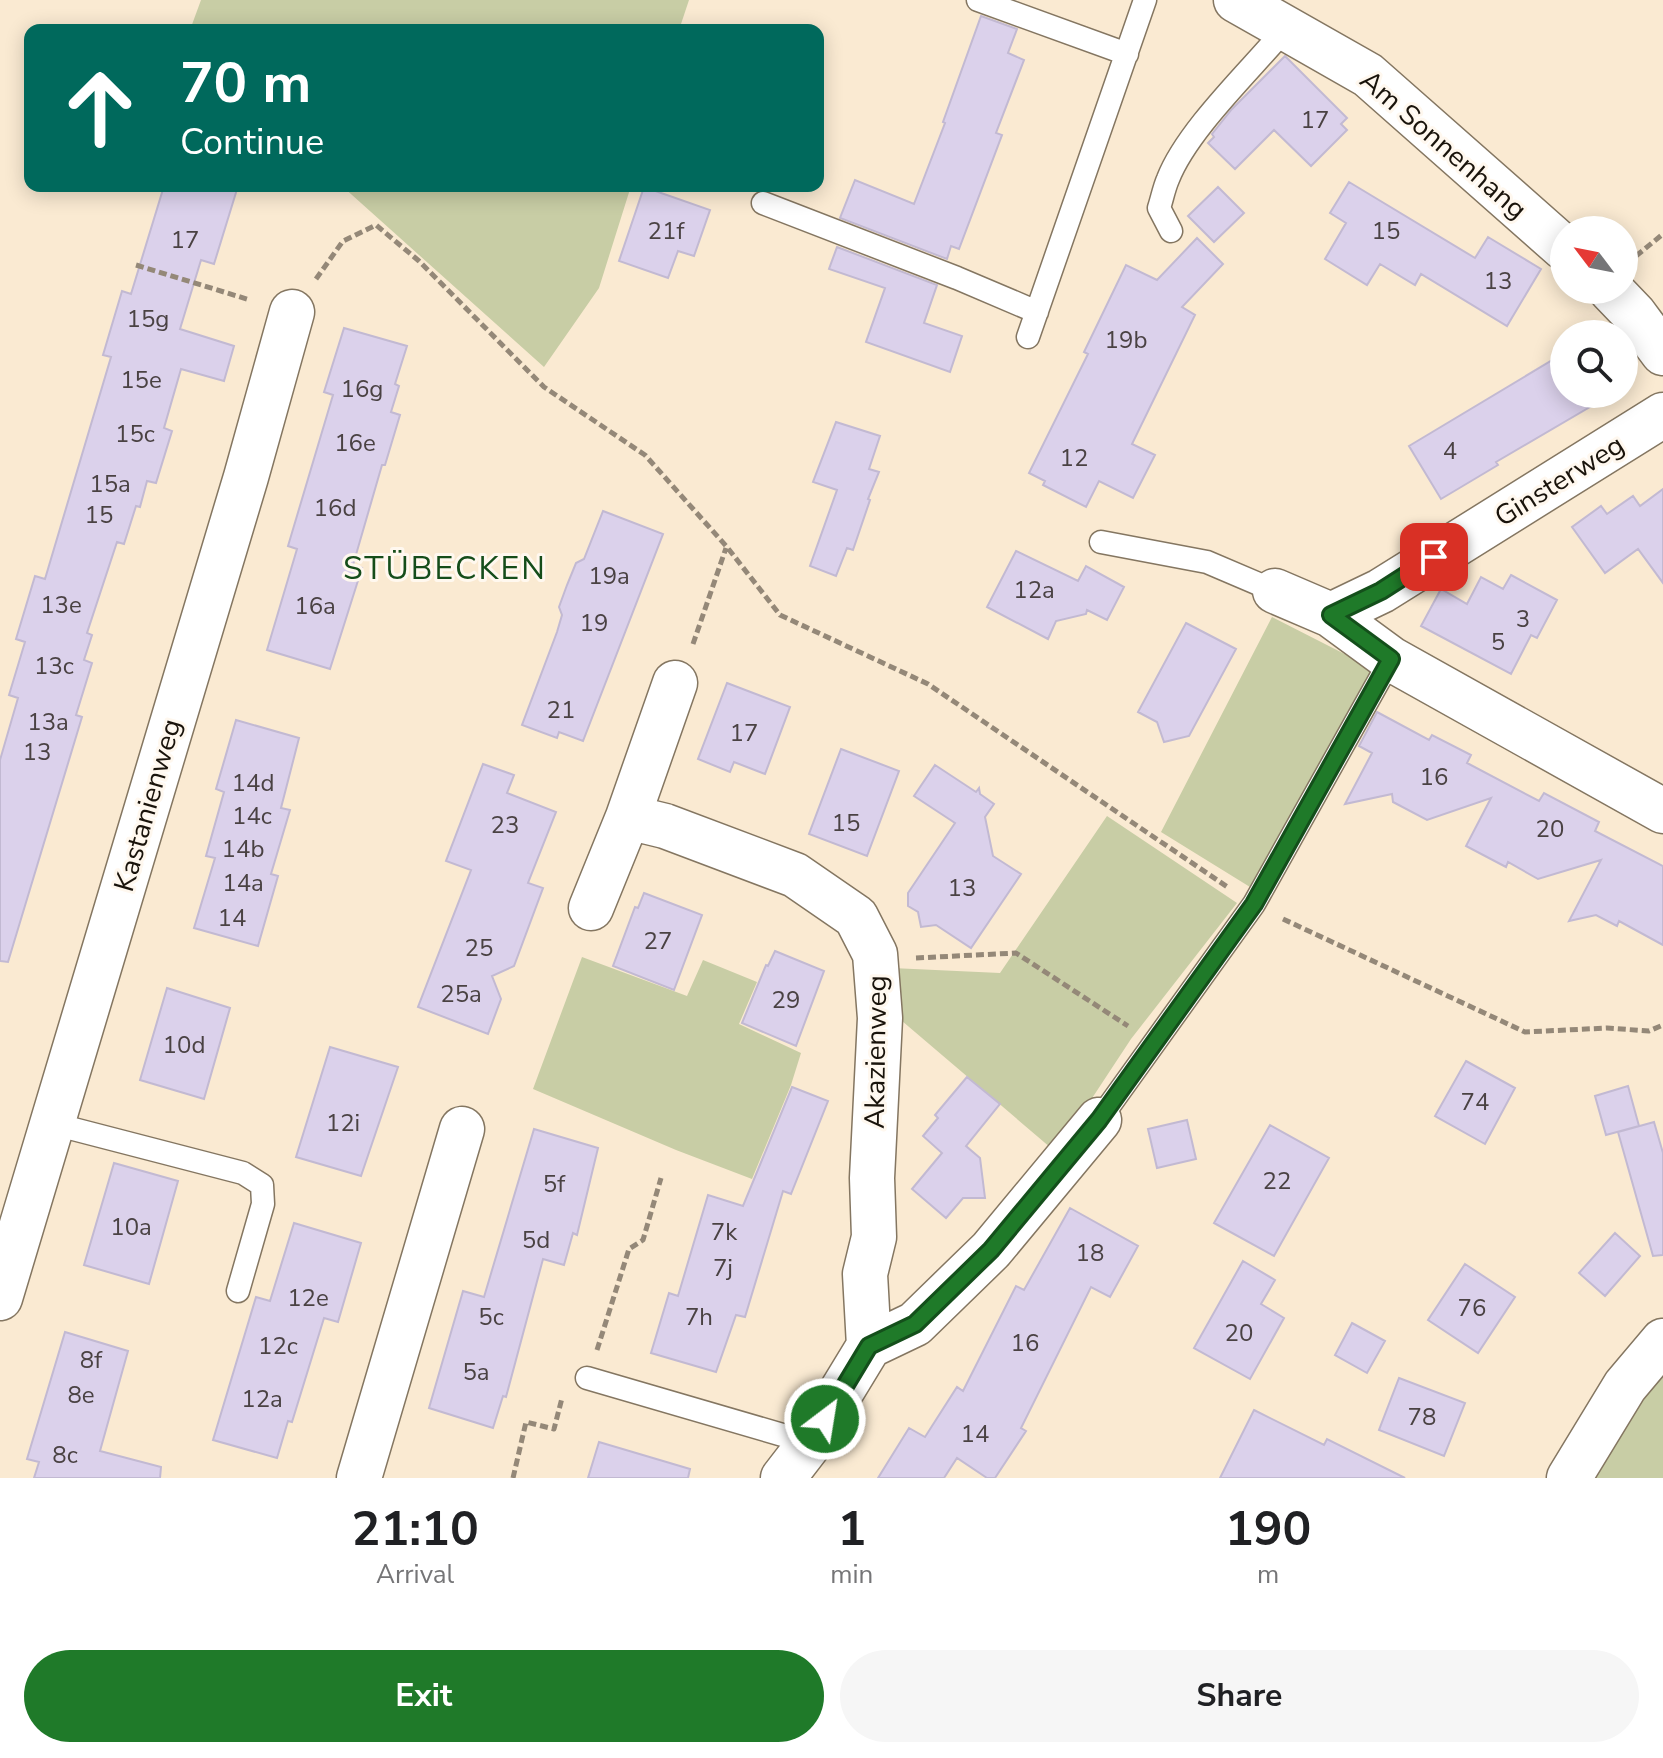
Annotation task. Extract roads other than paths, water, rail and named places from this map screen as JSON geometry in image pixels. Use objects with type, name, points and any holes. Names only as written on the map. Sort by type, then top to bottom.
[{"type":"street","name":"Am Sonnenhang","points":[[1236,0],[1368,75],[1550,236]]},
{"type":"street","points":[[1631,304],[1634,314],[1663,353]]},
{"type":"street","name":"Kastanienweg","points":[[0,1298],[292,312]]},
{"type":"street","name":"Ginsterweg","points":[[1331,615],[1381,591],[1663,415]]},
{"type":"street","points":[[1275,591],[1331,615],[1391,659],[1663,811]]},
{"type":"street","points":[[591,908],[628,817],[675,683]]},
{"type":"street","name":"Akazienweg","points":[[628,817],[665,826],[795,875],[856,917],[875,954],[880,1018],[872,1178],[874,1237],[865,1274],[869,1346]]},
{"type":"street","points":[[783,1478],[810,1443],[869,1346],[915,1324],[991,1250],[1099,1120]]},
{"type":"street","points":[[359,1478],[462,1129]]},
{"type":"street","points":[[1569,1478],[1625,1386],[1663,1341]]},
{"type":"lane","points":[[978,0],[1127,54]]},
{"type":"lane","points":[[1028,337],[1145,0]]},
{"type":"lane","points":[[1171,231],[1159,208],[1168,178],[1206,121],[1286,28]]},
{"type":"lane","points":[[763,203],[1037,312]]},
{"type":"lane","points":[[1101,542],[1207,562],[1275,591]]},
{"type":"lane","points":[[1099,1120],[1254,904],[1391,659]]},
{"type":"lane","points":[[54,1124],[243,1173],[262,1185],[263,1204],[238,1291]]},
{"type":"lane","points":[[587,1378],[810,1443]]},
{"type":"district","name":"STÜBECKEN","points":[[445,568]]}]
